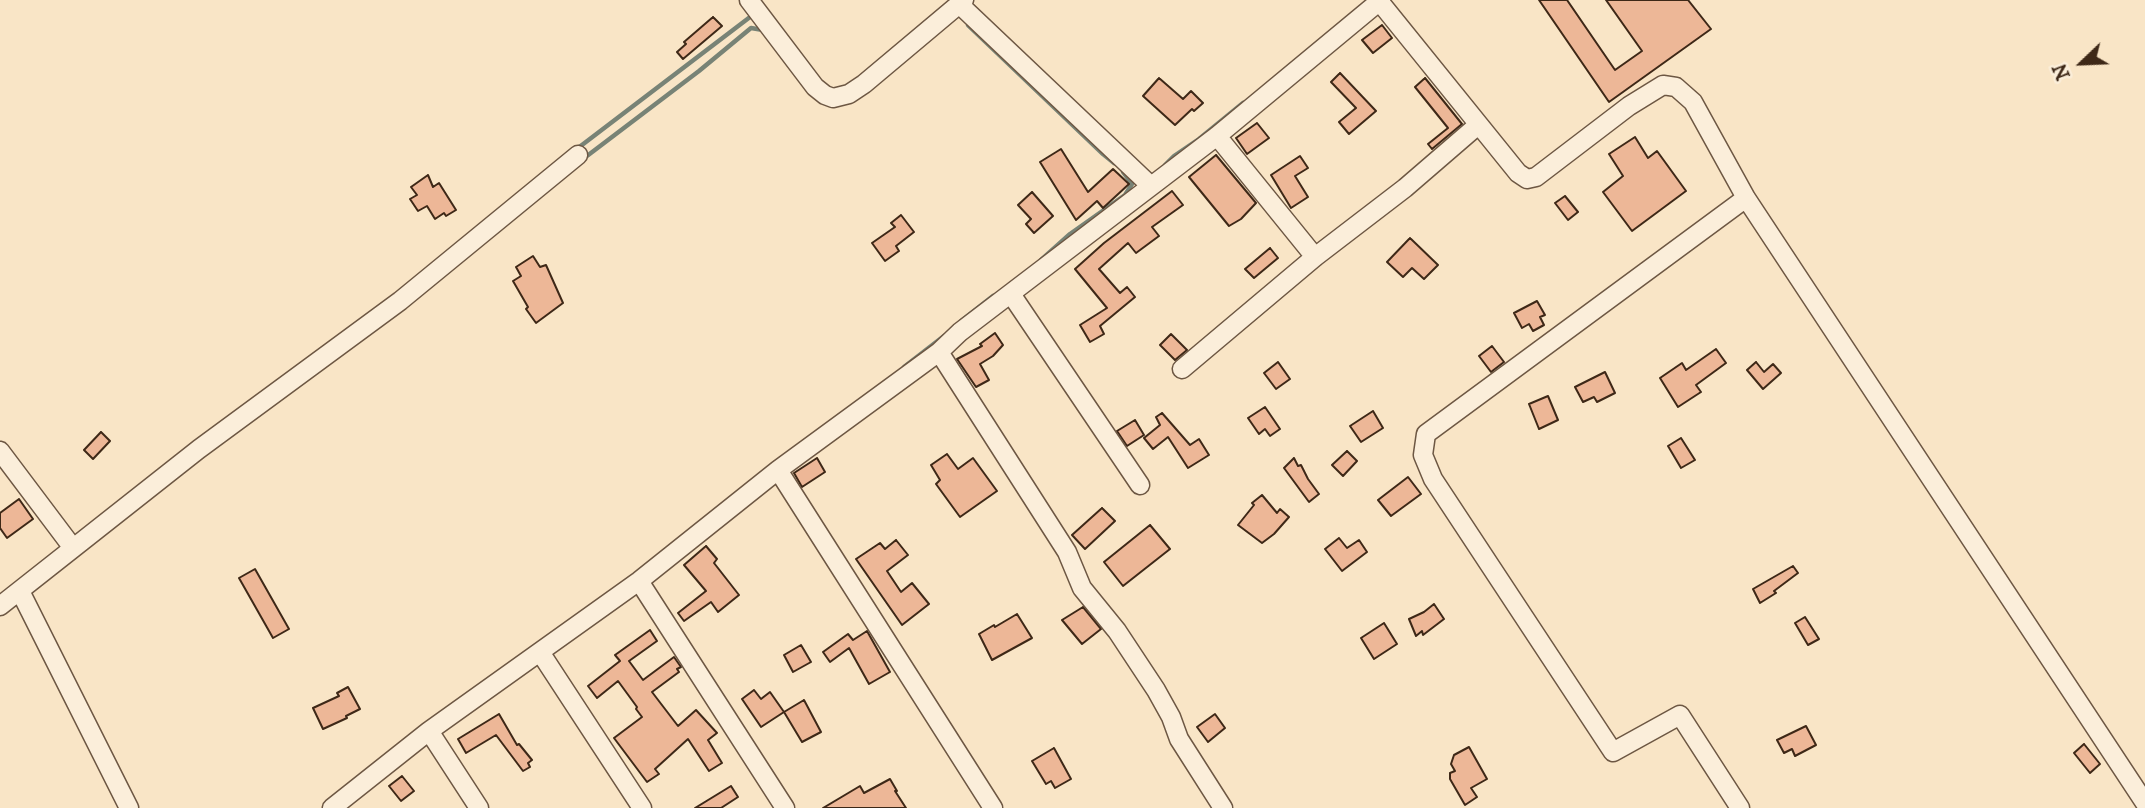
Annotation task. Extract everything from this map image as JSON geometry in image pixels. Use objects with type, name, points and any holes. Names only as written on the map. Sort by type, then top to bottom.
[{"type":"street","points":[[749,0],[816,87],[833,98],[842,97],[864,84],[961,2],[1151,186]]},
{"type":"street","points":[[332,808],[429,731],[639,581],[778,470],[939,352],[960,332],[1217,136],[1380,1],[1478,125],[1518,173],[1527,179],[1536,177],[1629,106],[1663,85],[1676,87],[1693,102],[1746,198],[2145,803]]},
{"type":"street","points":[[1182,369],[1315,257],[1405,188],[1478,125]]},
{"type":"street","points":[[1217,136],[1315,257]]},
{"type":"street","points":[[0,606],[199,449],[400,301],[578,155]]},
{"type":"street","points":[[1740,808],[1680,715],[1613,752],[1433,479],[1423,455],[1426,434],[1746,198]]},
{"type":"street","points":[[1011,293],[1140,485]]},
{"type":"street","points":[[939,352],[1068,552],[1082,588],[1117,631],[1156,690],[1180,739],[1223,808]]},
{"type":"street","points":[[0,451],[73,548]]},
{"type":"street","points":[[778,470],[993,808]]},
{"type":"street","points":[[639,581],[785,808]]},
{"type":"street","points":[[20,591],[129,808]]},
{"type":"street","points":[[540,652],[642,808]]},
{"type":"street","points":[[429,731],[479,808]]},
{"type":"building","points":[[1539,0],[1567,0],[1615,70],[1642,51],[1606,0],[1688,0],[1711,29],[1609,102]]},
{"type":"building","points":[[713,17],[722,26],[683,59],[677,52],[686,44],[684,42]]},
{"type":"building","points":[[1382,25],[1392,38],[1373,53],[1362,40]]},
{"type":"building","points":[[1340,73],[1376,111],[1349,134],[1339,122],[1356,108],[1331,82]]},
{"type":"building","points":[[1159,78],[1183,99],[1191,91],[1203,103],[1175,125],[1143,96]]},
{"type":"building","points":[[1425,78],[1462,124],[1432,149],[1428,144],[1448,128],[1415,87]]},
{"type":"building","points":[[1257,123],[1269,138],[1247,154],[1236,138]]},
{"type":"building","points":[[1635,137],[1648,158],[1657,151],[1686,191],[1632,231],[1603,192],[1623,176],[1609,154]]},
{"type":"building","points":[[1061,149],[1088,192],[1113,169],[1129,184],[1103,208],[1097,201],[1076,220],[1040,162]]},
{"type":"building","points":[[1216,155],[1256,203],[1241,219],[1229,226],[1189,177]]},
{"type":"building","points":[[1300,156],[1308,168],[1295,176],[1308,197],[1291,208],[1271,175]]},
{"type":"building","points":[[428,175],[433,187],[439,183],[456,210],[435,219],[427,206],[418,211],[410,199],[417,195],[411,187]]},
{"type":"building","points":[[1172,191],[1183,205],[1152,227],[1159,236],[1136,253],[1128,243],[1099,269],[1120,293],[1127,287],[1135,297],[1100,326],[1104,334],[1090,342],[1080,325],[1107,308],[1075,269]]},
{"type":"building","points":[[1032,192],[1053,216],[1034,233],[1026,224],[1031,219],[1018,205]]},
{"type":"building","points":[[1565,196],[1578,212],[1568,220],[1555,203]]},
{"type":"building","points":[[901,215],[914,232],[896,246],[899,251],[885,261],[872,243],[895,227],[891,223]]},
{"type":"building","points":[[1410,238],[1438,265],[1424,279],[1412,268],[1403,277],[1387,262]]},
{"type":"building","points":[[1270,248],[1278,258],[1254,278],[1245,269]]},
{"type":"building","points":[[533,256],[540,267],[546,265],[563,303],[536,323],[513,281],[521,276],[516,267]]},
{"type":"building","points":[[1537,301],[1545,315],[1540,317],[1544,325],[1533,331],[1529,324],[1522,328],[1514,313]]},
{"type":"building","points":[[995,333],[1003,345],[993,356],[980,364],[989,380],[976,387],[957,359],[982,346],[980,344]]},
{"type":"building","points":[[1171,334],[1187,350],[1175,360],[1160,345]]},
{"type":"building","points":[[1492,346],[1504,362],[1491,372],[1479,356]]},
{"type":"building","points":[[1716,349],[1726,363],[1696,385],[1701,392],[1678,407],[1660,378],[1682,363],[1686,370]]},
{"type":"building","points":[[1278,362],[1290,379],[1276,389],[1264,373]]},
{"type":"building","points":[[1756,362],[1764,372],[1773,364],[1781,373],[1763,389],[1747,370]]},
{"type":"building","points":[[1605,372],[1615,393],[1597,402],[1594,397],[1583,402],[1575,387]]},
{"type":"building","points":[[1548,396],[1558,420],[1539,429],[1529,404]]},
{"type":"building","points":[[1265,407],[1280,429],[1270,436],[1265,429],[1259,434],[1248,418]]},
{"type":"building","points":[[1373,411],[1383,428],[1361,442],[1350,426]]},
{"type":"building","points":[[1162,413],[1190,445],[1199,439],[1209,455],[1188,468],[1168,437],[1153,449],[1144,438],[1160,425],[1156,417]]},
{"type":"building","points":[[1135,420],[1144,435],[1127,446],[1117,431]]},
{"type":"building","points":[[101,432],[110,441],[93,459],[84,450]]},
{"type":"building","points":[[1681,438],[1695,460],[1681,468],[1668,446]]},
{"type":"building","points":[[1347,451],[1357,461],[1343,476],[1332,465]]},
{"type":"building","points":[[947,454],[958,469],[973,458],[997,491],[960,517],[936,484],[940,480],[931,465]]},
{"type":"building","points":[[817,458],[825,472],[802,487],[794,473]]},
{"type":"building","points":[[1294,458],[1319,494],[1309,502],[1284,468]]},
{"type":"building","points":[[1408,477],[1421,494],[1391,516],[1378,500]]},
{"type":"building","points":[[1262,495],[1277,513],[1280,509],[1289,517],[1262,543],[1238,525],[1254,505],[1252,503]]},
{"type":"building","points":[[19,499],[33,519],[7,538],[0,528],[0,513]]},
{"type":"building","points":[[1102,508],[1115,521],[1085,549],[1072,535]]},
{"type":"building","points":[[1150,525],[1170,549],[1123,586],[1104,562]]},
{"type":"building","points":[[1339,538],[1347,548],[1359,540],[1367,552],[1342,571],[1325,549]]},
{"type":"building","points":[[896,540],[908,555],[887,571],[901,592],[912,583],[929,604],[902,625],[856,559],[880,543],[885,549]]},
{"type":"building","points":[[706,546],[717,559],[714,563],[739,595],[718,612],[711,602],[684,621],[678,613],[706,591],[684,565]]},
{"type":"building","points":[[1793,566],[1798,573],[1760,603],[1753,589]]},
{"type":"building","points":[[255,569],[289,629],[273,638],[239,578]]},
{"type":"building","points":[[1434,604],[1444,619],[1423,635],[1422,631],[1416,636],[1409,619]]},
{"type":"building","points":[[1083,607],[1101,629],[1082,644],[1062,620]]},
{"type":"building","points":[[1017,614],[1032,638],[992,660],[979,634]]},
{"type":"building","points":[[1805,617],[1819,639],[1808,645],[1795,623]]},
{"type":"building","points":[[1384,623],[1397,644],[1374,659],[1361,638]]},
{"type":"building","points":[[650,630],[657,641],[629,661],[643,680],[674,657],[681,667],[677,669],[679,672],[652,692],[678,726],[696,710],[717,733],[708,740],[722,763],[709,771],[688,739],[655,769],[659,774],[647,782],[614,738],[642,717],[637,707],[618,681],[597,698],[588,686],[620,661],[615,655]]},
{"type":"building","points":[[867,631],[890,672],[869,684],[849,648],[830,662],[823,652],[848,634],[853,640]]},
{"type":"building","points":[[801,645],[811,662],[793,672],[784,655]]},
{"type":"building","points":[[348,687],[360,709],[323,729],[313,708],[339,696],[337,693]]},
{"type":"building","points":[[754,690],[761,699],[770,692],[784,712],[761,727],[742,699]]},
{"type":"building","points":[[804,700],[821,732],[802,742],[784,712]]},
{"type":"building","points":[[499,714],[517,745],[519,744],[532,760],[528,763],[530,767],[523,771],[496,735],[466,753],[458,739]]},
{"type":"building","points":[[1215,714],[1225,728],[1208,742],[1197,727]]},
{"type":"building","points":[[1806,726],[1816,745],[1795,756],[1792,749],[1784,753],[1777,740]]},
{"type":"building","points":[[2084,744],[2100,764],[2090,773],[2074,753]]},
{"type":"building","points":[[1469,747],[1487,779],[1471,788],[1477,797],[1465,805],[1450,779],[1450,773],[1455,771],[1451,764],[1454,755]]},
{"type":"building","points":[[1054,748],[1071,779],[1055,788],[1051,781],[1046,784],[1032,761]]},
{"type":"building","points":[[402,776],[414,791],[401,801],[389,786]]},
{"type":"building","points":[[890,779],[906,808],[823,808],[860,786],[864,793]]},
{"type":"building","points":[[731,786],[738,797],[721,808],[695,808]]},
{"type":"waterway","points":[[578,148],[754,14]]},
{"type":"waterway","points":[[968,25],[1114,163]]},
{"type":"waterway","points":[[583,159],[751,28],[763,30]]},
{"type":"waterway","points":[[1165,165],[1243,103]]},
{"type":"waterway","points":[[1041,260],[1070,234],[1125,195],[1132,184],[1123,172]]},
{"type":"waterway","points":[[961,321],[993,296]]},
{"type":"waterway","points":[[904,367],[944,336]]}]
